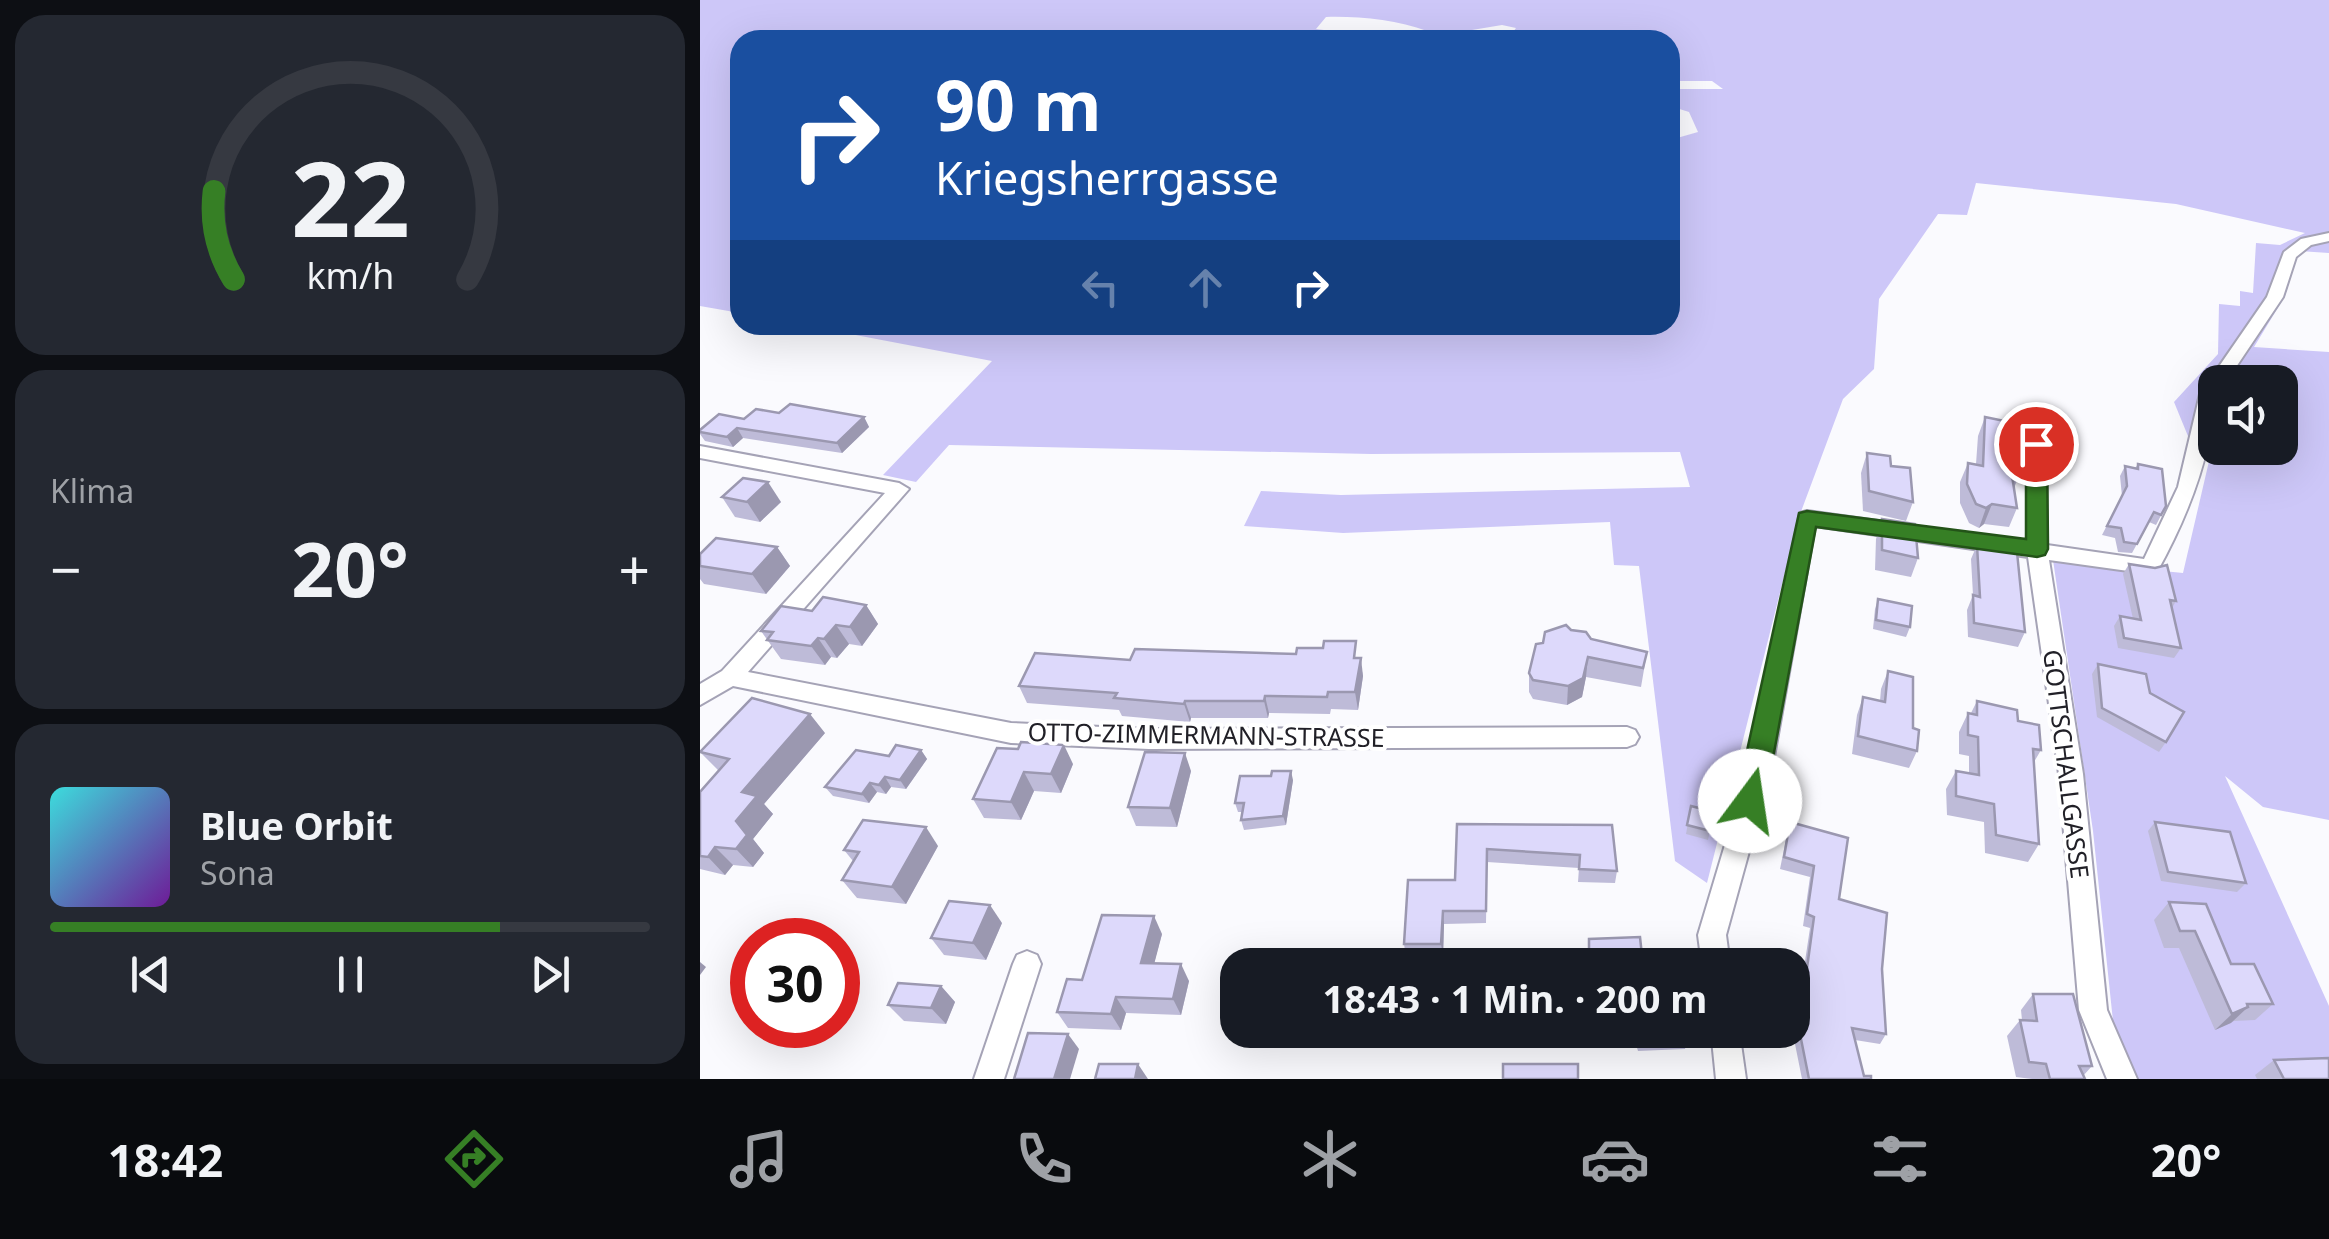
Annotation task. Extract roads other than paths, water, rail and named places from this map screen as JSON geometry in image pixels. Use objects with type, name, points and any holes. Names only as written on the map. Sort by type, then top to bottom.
[{"type":"street","points":[[2229,365],[2275,298],[2289,255],[2306,242],[2328,237]]},
{"type":"street","points":[[1714,948],[1712,934],[1760,768],[1807,518],[2150,567],[2188,487],[2198,443]]},
{"type":"street","name":"GOTTSCHALLGASSE","points":[[2036,444],[2037,549],[2070,774],[2093,1010],[2122,1079]]},
{"type":"street","points":[[700,452],[899,489],[730,676],[700,696]]},
{"type":"street","name":"OTTO-ZIMMERMANN-STRASSE","points":[[730,676],[1011,733],[1149,738],[1626,737]]},
{"type":"street","points":[[988,1079],[1027,964]]},
{"type":"street","points":[[1727,1048],[1731,1079]]}]
